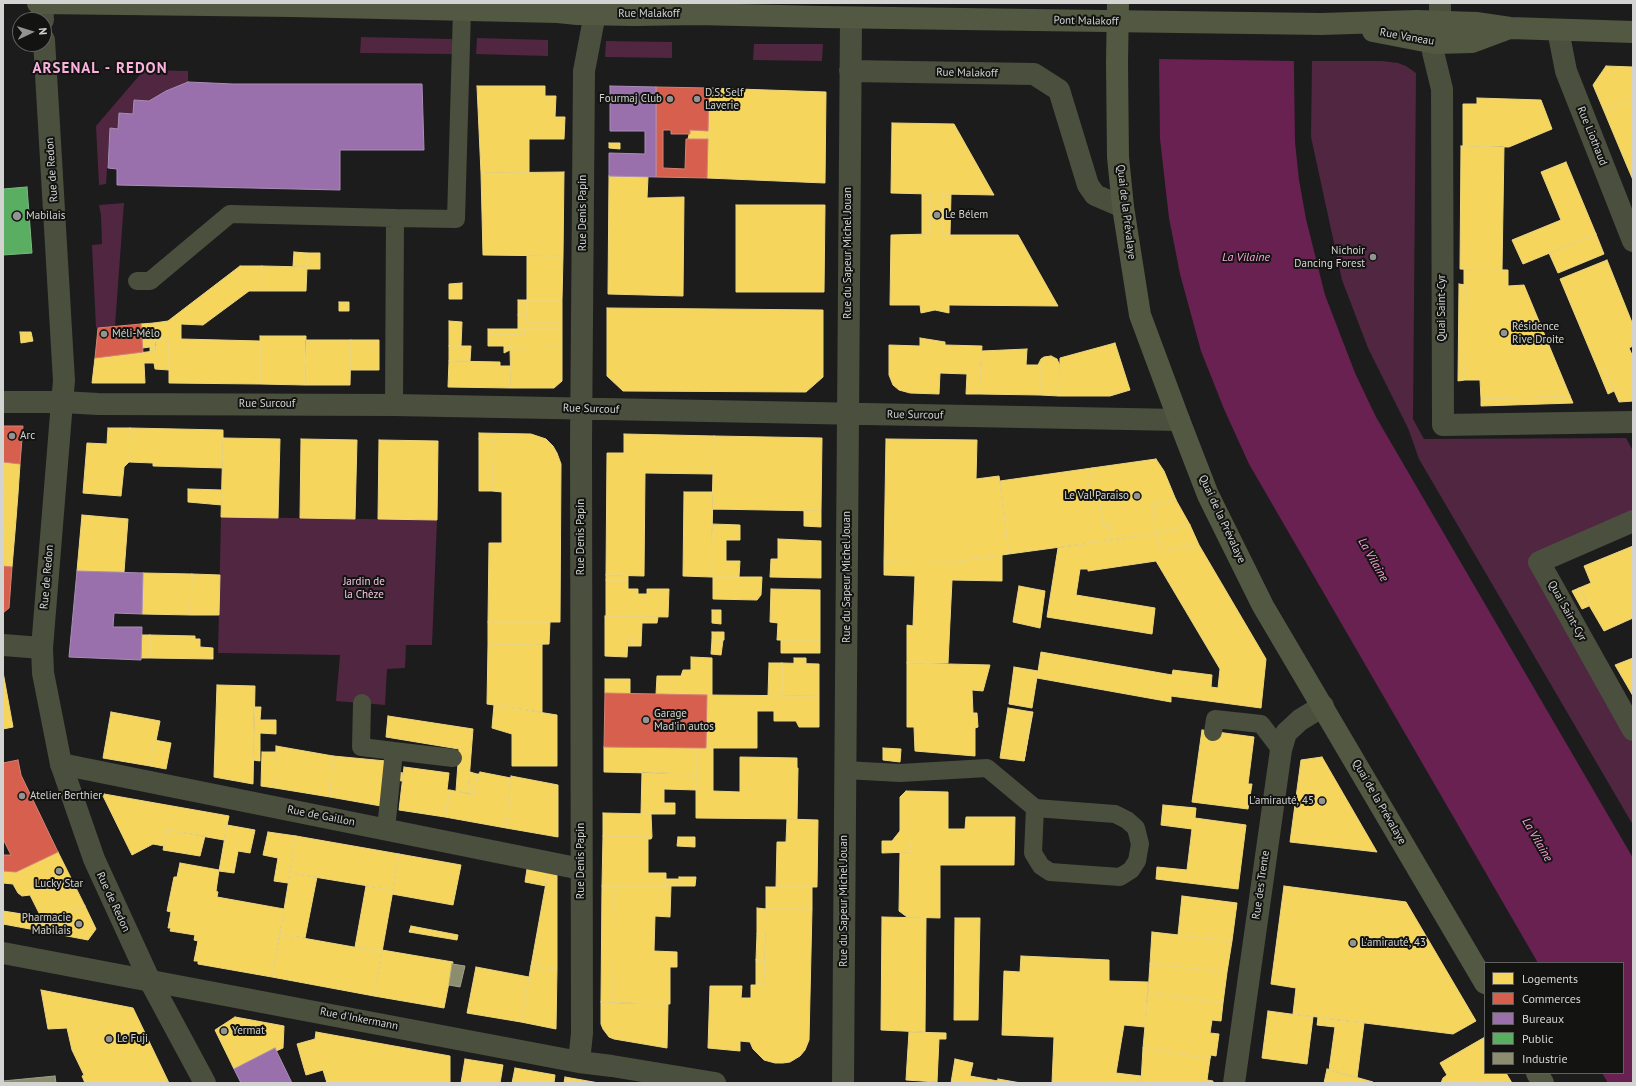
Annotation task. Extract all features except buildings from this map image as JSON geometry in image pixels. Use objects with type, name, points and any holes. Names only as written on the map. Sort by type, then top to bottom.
[{"type":"main road","name":"Rue Malakoff","points":[[38,3],[292,4],[462,10],[602,7],[697,14],[851,18]]},
{"type":"main road","name":"Quai de la Prévalaye","points":[[1118,3],[1118,157],[1140,316],[1208,495],[1263,606],[1484,981]]},
{"type":"main road","name":"Pont Malakoff","points":[[851,18],[1321,24]]},
{"type":"main road","name":"Rue Vaneau","points":[[1321,24],[1351,24],[1385,34],[1438,20],[1472,42],[1510,28],[1633,32]]},
{"type":"main road","points":[[1538,1074],[1543,1083]]},
{"type":"street","name":"Rue Denis Papin","points":[[579,1062],[582,1033],[581,409],[584,71],[602,7]]},
{"type":"street","points":[[850,71],[851,18]]},
{"type":"street","name":"Quai Saint-Cyr","points":[[1438,20],[1433,52],[1442,89],[1443,425],[1633,422]]},
{"type":"street","name":"Rue Liothaud","points":[[1558,30],[1566,71],[1633,241]]},
{"type":"street","name":"Rue de Redon","points":[[45,52],[64,381],[42,648],[43,673],[61,764],[94,860],[149,980],[205,1083]]},
{"type":"street","name":"Rue Malakoff","points":[[850,71],[1034,74],[1058,90],[1088,185],[1095,195],[1124,207]]},
{"type":"street","name":"Rue du Sapeur Michel Jouan","points":[[843,1083],[850,71]]},
{"type":"street","name":"Rue Surcouf","points":[[3,402],[62,402],[98,404],[394,405],[1179,420]]},
{"type":"street","name":"Quai Saint-Cyr","points":[[1633,522],[1538,562],[1633,730]]},
{"type":"street","points":[[3,645],[42,648]]},
{"type":"street","name":"Rue des Trente","points":[[1234,1083],[1281,750],[1286,733],[1300,720],[1323,706]]},
{"type":"street","name":"Rue de Gaillon","points":[[61,764],[581,868]]},
{"type":"street","name":"Rue d'Inkermann","points":[[3,953],[579,1062],[715,1083]]},
{"type":"lane","points":[[137,281],[150,281],[230,214],[456,219],[462,10]]},
{"type":"lane","points":[[394,405],[395,218]]},
{"type":"lane","points":[[362,703],[360,747],[452,758]]},
{"type":"lane","points":[[1213,732],[1215,719],[1261,724],[1281,750]]},
{"type":"lane","points":[[386,829],[394,751]]},
{"type":"lane","points":[[845,770],[900,773],[987,768],[1035,808],[1115,814],[1127,820],[1136,828],[1140,844],[1137,862],[1131,870],[1120,877],[1050,872],[1041,866],[1033,852],[1035,808]]},
{"type":"green space","points":[[361,37],[452,39],[453,54],[360,53]]},
{"type":"green space","points":[[477,38],[548,40],[548,56],[476,54]]},
{"type":"green space","points":[[606,41],[672,42],[672,58],[605,57]]},
{"type":"green space","points":[[754,44],[823,44],[822,61],[753,60]]},
{"type":"green space","points":[[1312,61],[1382,61],[1398,63],[1406,66],[1416,73],[1413,419],[1424,439],[1626,438],[1633,451],[1633,511],[1544,562],[1633,719],[1633,825],[1419,459],[1408,428],[1368,348],[1342,280],[1311,137]]},
{"type":"green space","points":[[144,70],[188,71],[188,82],[166,91],[149,101],[134,100],[133,114],[119,113],[118,129],[110,128],[106,184],[99,185],[96,126]]},
{"type":"green space","points":[[124,203],[115,326],[96,328],[92,245],[102,244],[101,215],[99,205]]},
{"type":"green space","name":"Jardin de la Chèze","points":[[221,517],[437,520],[432,645],[406,645],[405,668],[387,669],[385,705],[336,701],[340,655],[218,653]]},
{"type":"water","name":"La Vilaine","points":[[1161,3],[1293,3],[1295,142],[1299,180],[1306,219],[1325,295],[1355,373],[1376,417],[1633,858],[1633,1083],[1608,1083],[1603,1074],[1624,1074],[1624,962],[1537,962],[1249,464],[1224,409],[1201,351],[1180,274],[1169,218],[1160,139],[1159,64]]},
{"type":"pier","points":[[1159,3],[1295,3],[1295,61],[1157,59]]},
{"type":"place","name":"Fourmaj Club","points":[[670,99]]},
{"type":"place","name":"D.S. Self Laverie","points":[[697,99]]},
{"type":"place","name":"Le Bélem","points":[[937,215]]},
{"type":"place","name":"Mabilais","points":[[17,216]]},
{"type":"place","name":"Nichoir Dancing Forest","points":[[1373,257]]},
{"type":"place","name":"Résidence Rive Droite","points":[[1504,333]]},
{"type":"place","name":"Méli-Mélo","points":[[104,334]]},
{"type":"place","name":"Arc","points":[[12,436]]},
{"type":"place","name":"Le Val Paraiso","points":[[1137,496]]},
{"type":"place","name":"Garage Mad'in autos","points":[[646,720]]},
{"type":"place","name":"Atelier Berthier","points":[[22,796]]},
{"type":"place","name":"L'amirauté, 45","points":[[1322,801]]},
{"type":"place","name":"Lucky Star","points":[[59,871]]},
{"type":"place","name":"Pharmacie Mabilais","points":[[79,924]]},
{"type":"place","name":"L'amirauté, 43","points":[[1353,943]]},
{"type":"place","name":"Yermat","points":[[224,1031]]},
{"type":"place","name":"Le Fuji","points":[[109,1039]]},
{"type":"district","name":"ARSENAL - REDON","points":[[100,69]]}]
